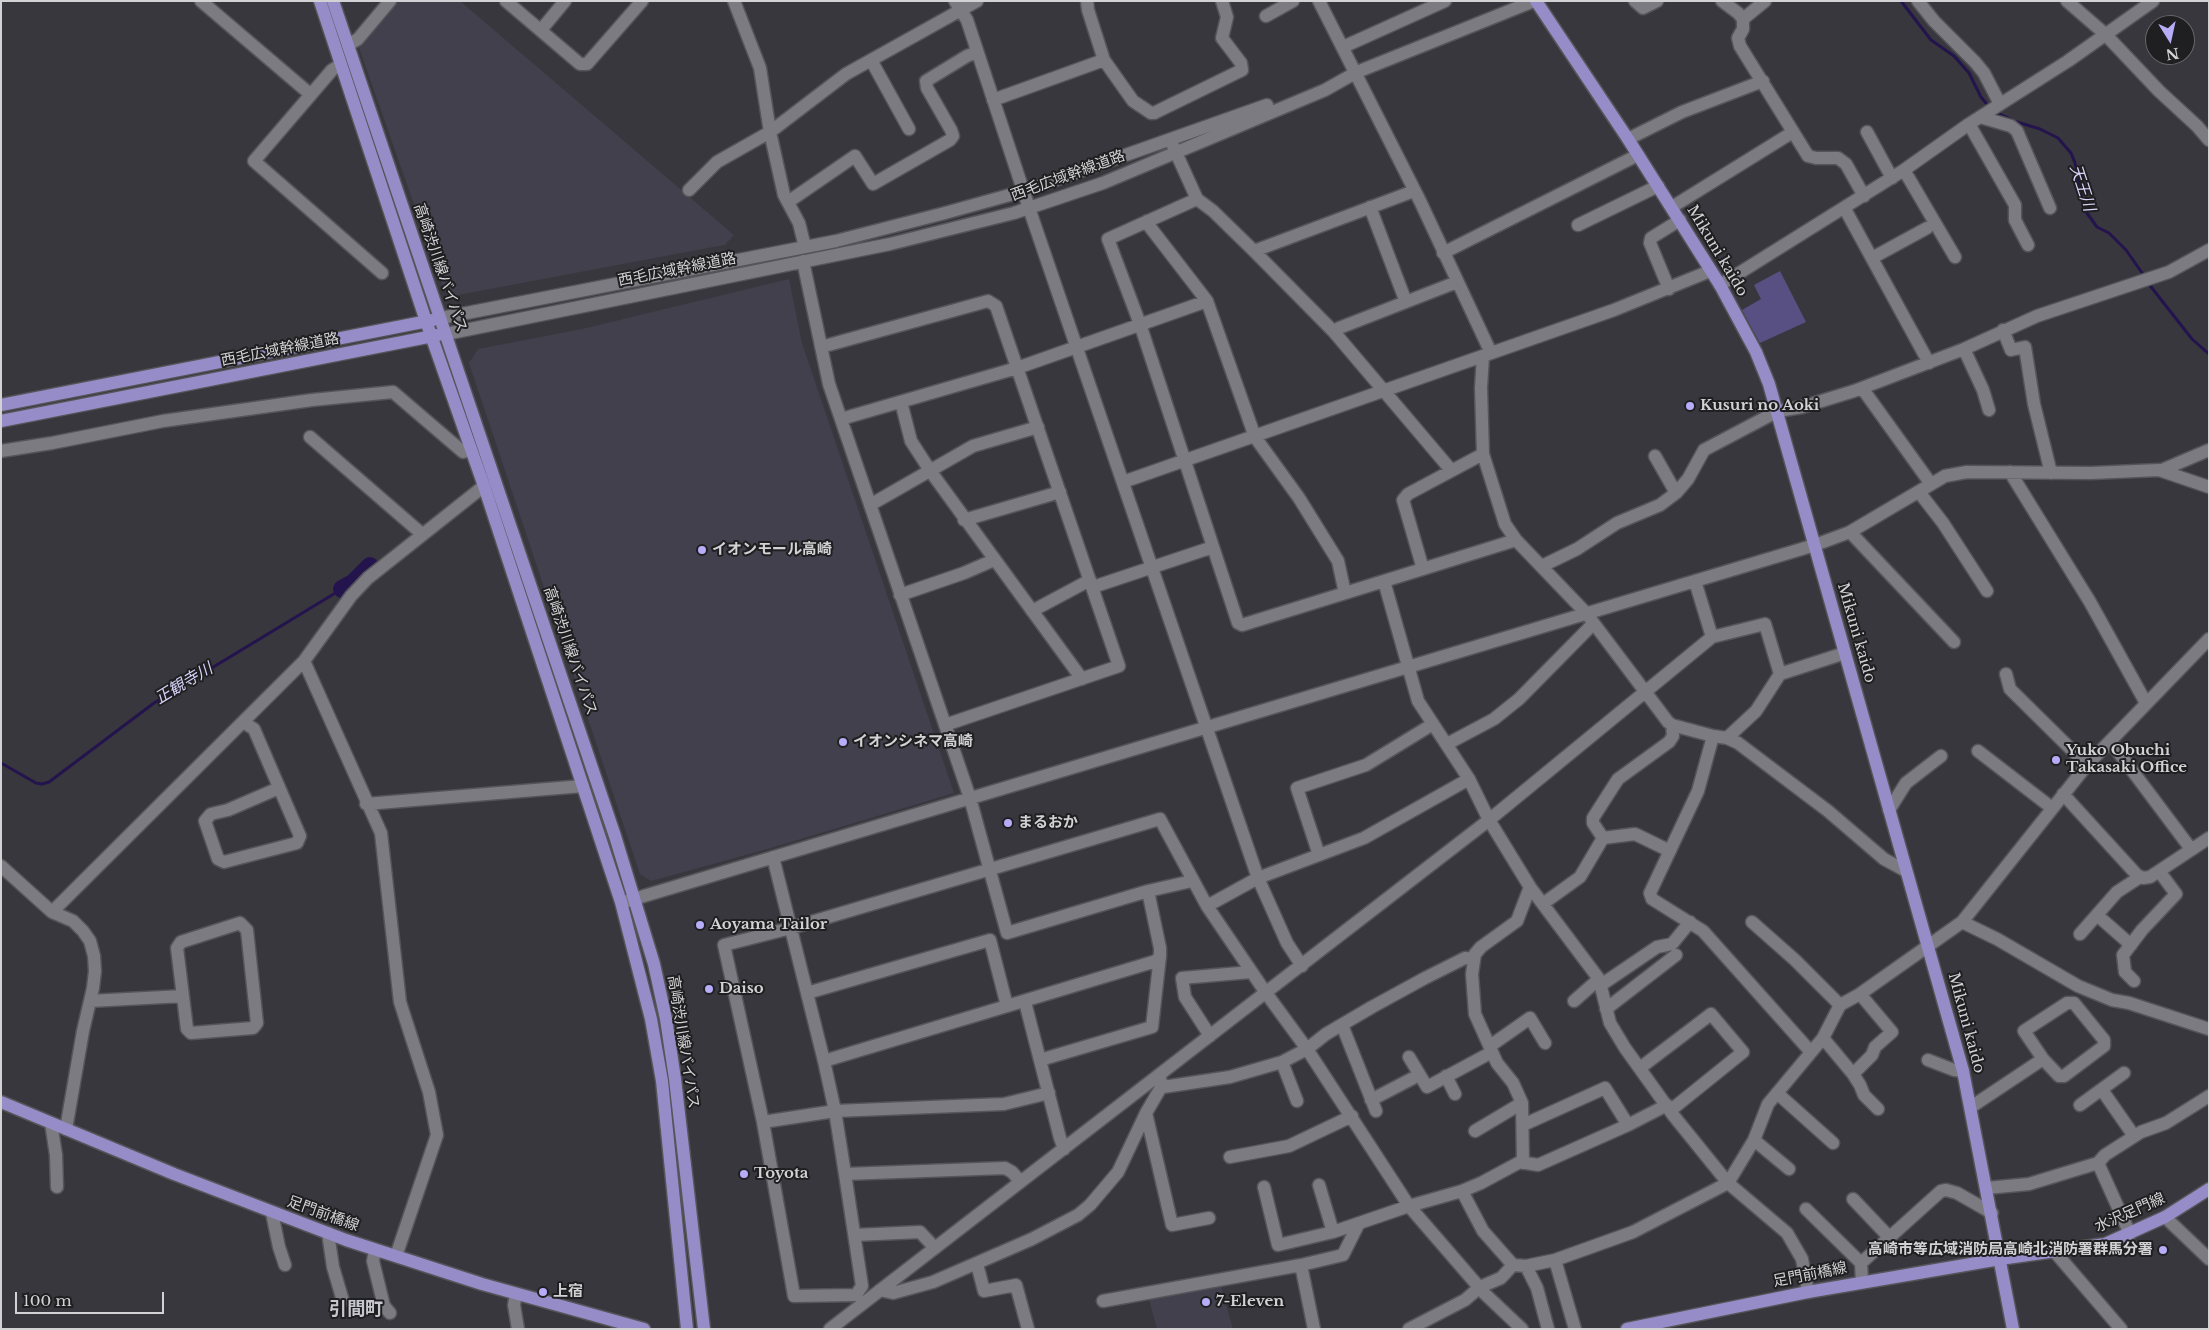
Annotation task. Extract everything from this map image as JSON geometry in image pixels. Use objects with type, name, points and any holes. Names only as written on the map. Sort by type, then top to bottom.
[{"type":"main road","name":"高崎渋川線バイパス","points":[[320,1],[431,336],[484,486],[621,902],[651,1019],[662,1081],[687,1329]]},
{"type":"main road","name":"高崎渋川線バイパス","points":[[333,1],[635,898],[654,964],[668,1036],[704,1329]]},
{"type":"main road","name":"Mikuni kaido","points":[[1535,1],[1628,139],[1720,285],[1756,352],[1769,384],[1963,1071],[2013,1329]]},
{"type":"main road","name":"西毛広域幹線道路","points":[[1,405],[441,318]]},
{"type":"main road","name":"西毛広域幹線道路","points":[[1,421],[446,334]]},
{"type":"main road","name":"足門前橋線","points":[[1,1102],[272,1213],[376,1250],[516,1294],[641,1328]]},
{"type":"main road","name":"水沢足門線","points":[[2000,1259],[2105,1244],[2165,1217],[2209,1189]]},
{"type":"main road","name":"足門前橋線","points":[[1628,1329],[1808,1292],[2000,1259]]},
{"type":"street","points":[[201,1],[310,94]]},
{"type":"street","points":[[348,45],[358,39],[390,1]]},
{"type":"street","points":[[506,1],[580,64],[587,64],[642,1]]},
{"type":"street","points":[[541,30],[565,1]]},
{"type":"street","points":[[734,1],[760,68],[770,132],[788,202],[799,224],[805,247]]},
{"type":"street","points":[[688,190],[717,162],[770,132],[846,74],[959,6],[977,1]]},
{"type":"street","points":[[1087,1],[1088,10],[1104,60],[1133,101],[1151,113],[1172,105],[1242,70],[1241,63],[1222,38],[1228,16],[1222,1]]},
{"type":"street","points":[[1266,16],[1293,1]]},
{"type":"street","points":[[1320,1],[1357,72],[1414,191],[1457,282],[1487,354],[1481,388],[1483,454],[1504,524],[1516,540],[1586,613],[1672,725],[1673,736],[1669,742],[1618,779],[1613,786],[1593,823],[1603,838]]},
{"type":"street","points":[[1343,47],[1445,1]]},
{"type":"street","name":"西毛広域幹線道路","points":[[446,334],[890,244],[1029,208],[1103,183],[1325,90],[1357,72],[1535,1]]},
{"type":"street","points":[[1636,1],[1644,8],[1658,1]]},
{"type":"street","points":[[1722,1],[1743,19],[1743,29],[1738,38],[1740,46],[1808,156],[1838,158],[1846,164],[1864,196]]},
{"type":"street","points":[[1743,19],[1765,1]]},
{"type":"street","points":[[1918,1],[1934,21],[1984,73],[2000,104]]},
{"type":"street","points":[[2067,1],[2105,34],[2209,140]]},
{"type":"street","points":[[1720,285],[1892,178],[1969,124],[2068,61],[2153,1]]},
{"type":"street","points":[[959,6],[977,52],[1029,208],[1078,346],[1258,878],[1287,943],[1302,966]]},
{"type":"street","points":[[788,202],[855,156],[873,184],[950,140],[954,136],[952,130],[927,88],[926,81],[977,52]]},
{"type":"street","points":[[871,60],[910,128]]},
{"type":"street","points":[[993,100],[1104,60]]},
{"type":"street","points":[[340,65],[332,70],[310,94],[254,161],[382,273]]},
{"type":"street","name":"西毛広域幹線道路","points":[[441,318],[805,247],[945,214],[1024,191],[1339,81]]},
{"type":"street","points":[[1628,139],[1682,112],[1763,81]]},
{"type":"street","points":[[1980,117],[2011,126],[2017,132],[2050,208]]},
{"type":"street","points":[[1969,124],[2015,205],[2015,220],[2028,245]]},
{"type":"street","points":[[1672,207],[1793,132]]},
{"type":"street","points":[[1867,132],[1892,178]]},
{"type":"street","points":[[1169,139],[1197,198],[1254,251],[1334,332],[1451,470]]},
{"type":"street","points":[[1443,253],[1638,155]]},
{"type":"street","points":[[1904,170],[1955,257]]},
{"type":"street","points":[[1578,225],[1658,186]]},
{"type":"street","points":[[1254,251],[1414,191]]},
{"type":"street","points":[[1197,198],[1108,239],[1140,324],[1238,623],[1242,625],[1516,540]]},
{"type":"street","points":[[1370,207],[1406,302]]},
{"type":"street","points":[[1844,209],[1929,363]]},
{"type":"street","points":[[1669,288],[1650,243],[1651,238],[1680,220]]},
{"type":"street","points":[[1147,221],[1150,228],[1207,301],[1255,437],[1298,498],[1338,561],[1345,593]]},
{"type":"street","points":[[1872,258],[1927,228]]},
{"type":"street","points":[[1542,566],[1577,549],[1617,523],[1660,505],[1676,493],[1688,479],[1704,450],[1778,411],[1802,407],[1862,388],[1929,363],[2037,316],[2106,291],[2169,272],[2209,250]]},
{"type":"street","points":[[803,262],[829,384],[970,798],[1007,933],[1148,891],[1192,881]]},
{"type":"street","points":[[1123,482],[1487,354],[1669,288],[1710,271]]},
{"type":"street","points":[[1334,332],[1338,328],[1457,282]]},
{"type":"street","points":[[841,419],[1017,368],[1207,301]]},
{"type":"street","points":[[821,347],[988,302],[996,306],[1119,666],[944,725]]},
{"type":"street","points":[[2003,330],[2010,350],[2025,347],[2034,404],[2051,473]]},
{"type":"street","points":[[1964,349],[1983,390],[1989,410]]},
{"type":"street","points":[[1862,388],[1931,484]]},
{"type":"street","points":[[2,452],[163,421],[312,400],[393,392],[464,452],[471,450]]},
{"type":"street","points":[[901,402],[911,441],[930,472],[1082,679]]},
{"type":"street","points":[[870,505],[973,446],[1038,427]]},
{"type":"street","points":[[310,436],[422,534]]},
{"type":"street","points":[[2162,470],[2209,450]]},
{"type":"street","points":[[1423,569],[1403,500],[1408,494],[1483,454]]},
{"type":"street","points":[[1655,456],[1676,493]]},
{"type":"street","points":[[621,902],[1816,545],[1850,532],[1945,476],[2010,472],[2051,473],[2162,470],[2209,487]]},
{"type":"street","points":[[2010,472],[2090,602],[2146,703]]},
{"type":"street","points":[[52,912],[304,661],[351,596],[368,578],[484,486]]},
{"type":"street","points":[[964,520],[1060,492]]},
{"type":"street","points":[[1919,492],[1943,523],[1987,591]]},
{"type":"street","points":[[1850,532],[1954,642]]},
{"type":"street","points":[[1032,611],[1092,584],[1152,567],[1213,546]]},
{"type":"street","points":[[900,595],[964,574],[994,560]]},
{"type":"street","points":[[1384,581],[1418,701],[1469,779],[1489,820],[1530,887],[1544,903],[1600,982],[1610,1023],[1624,1048],[1728,1183],[1787,1233],[1802,1259],[1808,1292]]},
{"type":"street","points":[[1695,581],[1712,637]]},
{"type":"street","points":[[1447,744],[1494,719],[1519,699],[1593,624]]},
{"type":"street","points":[[830,1329],[1020,1181],[1161,1081],[1210,1036],[1489,820],[1712,637],[1765,624],[1780,674]]},
{"type":"street","points":[[1462,1191],[1483,1231],[1513,1265],[1526,1266],[1555,1260],[1633,1232],[1728,1183],[1754,1140],[1768,1104],[1810,1051],[1823,1038],[1840,1005],[1860,994],[1927,944],[1962,922],[2087,765],[2209,639]]},
{"type":"street","points":[[1727,738],[1756,711],[1780,674],[1845,653]]},
{"type":"street","points":[[304,661],[366,804],[381,833],[400,1002],[429,1092],[438,1135],[396,1256]]},
{"type":"street","points":[[2006,674],[2010,689],[2087,765]]},
{"type":"street","points":[[243,722],[254,729],[300,836],[297,843],[224,862],[218,859],[205,821],[211,814],[228,810],[279,788]]},
{"type":"street","points":[[1319,855],[1297,788],[1366,765],[1433,724]]},
{"type":"street","points":[[1672,725],[1727,738],[1738,743],[1828,811],[1884,859],[1906,871]]},
{"type":"street","points":[[1713,736],[1698,791],[1650,893],[1652,899],[1703,932],[1724,953],[1810,1051]]},
{"type":"street","points":[[2110,741],[2191,849]]},
{"type":"street","points":[[1978,751],[2052,808]]},
{"type":"street","points":[[1889,810],[1906,783],[1941,756]]},
{"type":"street","points":[[1207,906],[1258,878],[1364,838],[1469,779]]},
{"type":"street","points":[[366,804],[582,786]]},
{"type":"street","points":[[2063,794],[2140,877],[2147,878],[2209,838]]},
{"type":"street","points":[[773,856],[790,928],[824,1060],[835,1111],[862,1286],[856,1294],[794,1296],[763,1122],[724,945],[790,928],[1160,819],[1207,906],[1251,972],[1308,1049],[1409,1206],[1480,1287],[1522,1329]]},
{"type":"street","points":[[1603,838],[1635,834],[1670,851]]},
{"type":"street","points":[[1544,903],[1580,876],[1603,838]]},
{"type":"street","points":[[1,866],[52,912],[73,921],[90,941],[95,971],[66,1129]]},
{"type":"street","points":[[2134,981],[2125,972],[2123,955],[2176,894],[2158,871]]},
{"type":"street","points":[[2080,934],[2117,892],[2140,877]]},
{"type":"street","points":[[1523,1163],[1522,1102],[1513,1083],[1497,1063],[1475,1014],[1472,974],[1474,959],[1481,947],[1517,921],[1530,887]]},
{"type":"street","points":[[1040,1060],[1152,1027],[1160,948],[1148,891]]},
{"type":"street","points":[[2097,915],[2131,945]]},
{"type":"street","points":[[1574,1001],[1600,982],[1657,947],[1672,944],[1690,922]]},
{"type":"street","points":[[1752,922],[1795,960],[1840,1005]]},
{"type":"street","points":[[1962,922],[1997,939],[2078,986],[2112,1000],[2138,1006],[2209,1029]]},
{"type":"street","points":[[240,923],[247,930],[257,1023],[253,1028],[191,1033],[187,1029],[183,996],[177,948],[181,942],[240,923]]},
{"type":"street","points":[[807,993],[990,940],[1007,1006]]},
{"type":"street","points":[[1606,1009],[1676,955]]},
{"type":"street","points":[[824,1060],[1151,964],[1160,956]]},
{"type":"street","points":[[1161,1081],[1230,1077],[1282,1062],[1308,1049],[1342,1025],[1425,978],[1465,958],[1474,959]]},
{"type":"street","points":[[1210,1036],[1185,997],[1182,978],[1251,972]]},
{"type":"street","points":[[1853,1074],[1872,1055],[1876,1047],[1892,1032],[1860,994]]},
{"type":"street","points":[[90,1001],[183,996]]},
{"type":"street","points":[[1025,1002],[1064,1149]]},
{"type":"street","points":[[2067,1003],[2074,1003],[2104,1040],[2104,1046],[2064,1076],[2059,1076],[2043,1059],[2024,1031],[2067,1003]]},
{"type":"street","points":[[1264,1187],[1278,1245],[1333,1232],[1409,1206],[1462,1191],[1482,1183],[1520,1162],[1538,1164],[1669,1108],[1743,1052],[1711,1014],[1640,1068]]},
{"type":"street","points":[[1409,1057],[1426,1087],[1491,1049],[1530,1018],[1545,1044]]},
{"type":"street","points":[[1342,1025],[1374,1106],[1419,1075]]},
{"type":"street","points":[[1823,1038],[1853,1074],[1864,1095],[1878,1109]]},
{"type":"street","points":[[1970,1107],[2043,1059]]},
{"type":"street","points":[[1928,1060],[1954,1070],[1963,1071]]},
{"type":"street","points":[[1282,1062],[1297,1101]]},
{"type":"street","points":[[2080,1105],[2124,1073]]},
{"type":"street","points":[[1446,1076],[1455,1094]]},
{"type":"street","points":[[880,1290],[893,1293],[918,1288],[977,1264],[1078,1215],[1090,1205],[1118,1172],[1146,1113],[1160,1089],[1161,1081]]},
{"type":"street","points":[[1523,1125],[1605,1088],[1628,1125]]},
{"type":"street","points":[[2102,1090],[2134,1136]]},
{"type":"street","points":[[763,1122],[835,1111],[1004,1104],[1049,1093]]},
{"type":"street","points":[[1777,1093],[1833,1143]]},
{"type":"street","points":[[1986,1188],[2029,1184],[2098,1162],[2105,1155],[2134,1136],[2166,1123],[2209,1096]]},
{"type":"street","points":[[1475,1132],[1522,1102]]},
{"type":"street","points":[[1146,1113],[1172,1225],[1209,1218]]},
{"type":"street","points":[[1230,1157],[1289,1146],[1352,1116]]},
{"type":"street","points":[[51,1123],[56,1155],[57,1187]]},
{"type":"street","points":[[1754,1140],[1789,1169]]},
{"type":"street","points":[[2098,1162],[2130,1234]]},
{"type":"street","points":[[845,1174],[1005,1168],[1012,1172],[1020,1181]]},
{"type":"street","points":[[1319,1185],[1333,1232]]},
{"type":"street","points":[[1861,1263],[1940,1191],[1946,1190],[1957,1193],[1992,1213]]},
{"type":"street","points":[[1853,1199],[1890,1238]]},
{"type":"street","points":[[1806,1209],[1861,1263],[1862,1282]]},
{"type":"street","points":[[272,1213],[285,1265]]},
{"type":"street","points":[[2165,1217],[2209,1258]]},
{"type":"street","points":[[1103,1301],[1301,1265],[1343,1255],[1359,1223]]},
{"type":"street","points":[[855,1235],[920,1232],[935,1248]]},
{"type":"street","points":[[328,1233],[333,1267],[343,1300]]},
{"type":"street","points":[[376,1250],[373,1262],[384,1306],[390,1313]]},
{"type":"street","points":[[2055,1252],[2121,1329]]},
{"type":"street","points":[[1555,1260],[1575,1329]]},
{"type":"street","points":[[977,1264],[984,1291],[1016,1285],[1028,1329]]},
{"type":"street","points":[[1301,1265],[1314,1329]]},
{"type":"street","points":[[1409,1329],[1465,1300],[1480,1287],[1501,1278],[1513,1265]]},
{"type":"street","points":[[1526,1266],[1537,1288],[1548,1329]]},
{"type":"street","points":[[516,1294],[514,1305],[518,1329]]},
{"type":"shaded area","points":[[394,1],[460,1],[734,235],[725,245],[453,296],[444,290],[358,45]]},
{"type":"shaded area","points":[[1780,271],[1806,322],[1760,343],[1742,310],[1761,299],[1754,285]]},
{"type":"shaded area","name":"イオンモール高崎","points":[[789,279],[802,343],[954,793],[771,848],[651,881],[640,874],[469,363],[478,349],[582,329]]},
{"type":"shaded area","points":[[1220,1283],[1233,1329],[1157,1329],[1148,1296]]},
{"type":"waterway","name":"天王川","points":[[1901,1],[1931,40],[1954,56],[1969,73],[1981,97],[1990,108]]},
{"type":"waterway","name":"天王川","points":[[1995,112],[2058,138],[2071,153],[2075,163],[2084,209],[2097,227],[2109,233],[2126,250],[2145,277]]},
{"type":"waterway","name":"天王川","points":[[2148,283],[2192,339],[2209,354]]},
{"type":"waterway","name":"正観寺川","points":[[342,589],[353,583],[370,566]]},
{"type":"waterway","name":"正観寺川","points":[[1,763],[36,783],[49,782],[154,703],[342,589]]},
{"type":"place","name":"Kusuri no Aoki","points":[[1690,406]]},
{"type":"place","name":"イオンモール高崎","points":[[702,550]]},
{"type":"place","name":"イオンシネマ高崎","points":[[843,742]]},
{"type":"place","name":"Yuko Obuchi Takasaki Office","points":[[2056,760]]},
{"type":"place","name":"まるおか","points":[[1008,823]]},
{"type":"place","name":"Aoyama Tailor","points":[[700,925]]},
{"type":"place","name":"Daiso","points":[[709,989]]},
{"type":"place","name":"Toyota","points":[[744,1174]]},
{"type":"place","name":"高崎市等広域消防局高崎北消防署群馬分署","points":[[2163,1250]]},
{"type":"place","name":"上宿","points":[[543,1292]]},
{"type":"place","name":"7-Eleven","points":[[1206,1302]]},
{"type":"district","name":"引間町","points":[[356,1310]]}]
